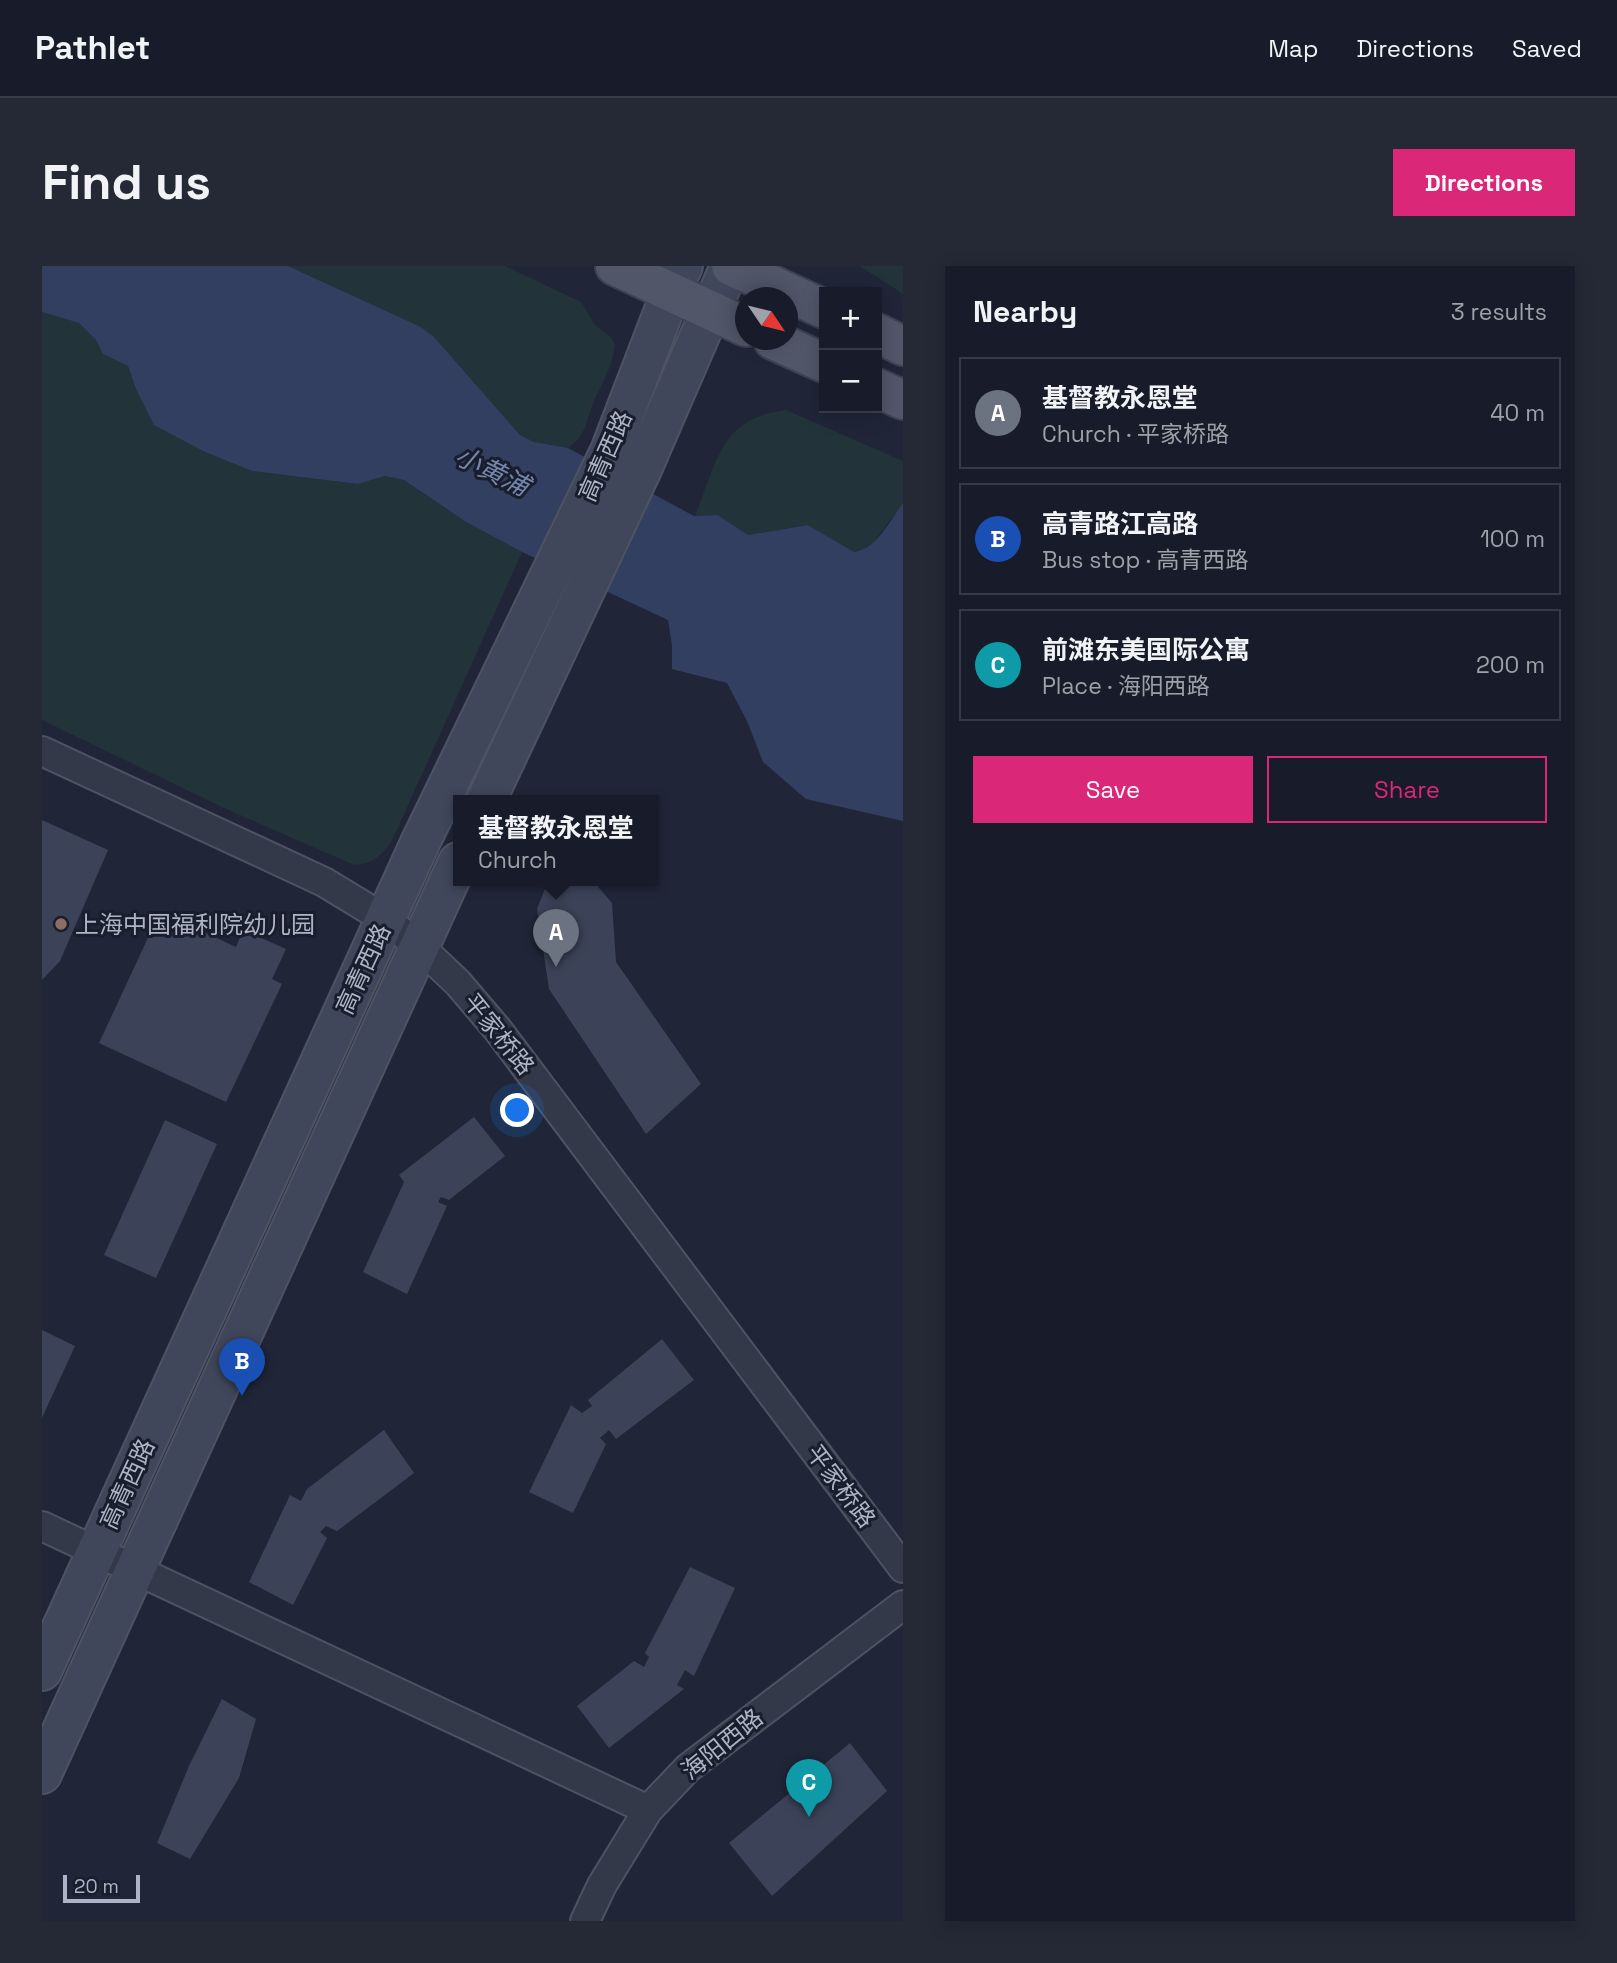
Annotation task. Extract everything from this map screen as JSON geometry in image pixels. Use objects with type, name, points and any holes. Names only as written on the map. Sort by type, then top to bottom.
[{"type":"main road","points":[[615,266],[677,279],[710,310],[735,322]]},
{"type":"main road","points":[[731,266],[819,307]]},
{"type":"main road","points":[[882,335],[903,345]]},
{"type":"main road","points":[[795,350],[819,361]]},
{"type":"main road","points":[[882,390],[903,400]]},
{"type":"street","name":"高青西路","points":[[42,1671],[385,919],[566,583],[626,459],[710,310],[731,266]]},
{"type":"street","name":"高青西路","points":[[626,459],[677,279]]},
{"type":"street","name":"高青西路","points":[[488,795],[566,583]]},
{"type":"street","name":"平家桥路","points":[[42,751],[324,882],[385,919],[458,983],[498,1030],[903,1569]]},
{"type":"street","name":"高青西路","points":[[42,1774],[453,873]]},
{"type":"street","points":[[42,1526],[648,1810]]},
{"type":"street","name":"海阳西路","points":[[585,1921],[601,1885],[648,1810],[688,1768],[903,1605]]},
{"type":"shaded area","points":[[288,266],[505,266],[581,302],[595,325],[611,337],[615,345],[583,432],[568,448],[534,442],[520,435],[433,337],[419,326]]},
{"type":"shaded area","points":[[860,266],[903,266],[903,294]]},
{"type":"shaded area","points":[[42,312],[79,323],[97,340],[103,354],[128,366],[136,389],[205,452],[252,471],[358,484],[385,476],[404,480],[466,522],[522,552],[392,841],[376,858],[354,865],[224,808],[42,720]]},
{"type":"shaded area","points":[[786,410],[903,461],[903,503],[873,543],[862,551],[854,552],[808,525],[748,535],[718,515],[695,516],[716,461],[734,433],[747,422]]},
{"type":"water","name":"小黄浦","points":[[42,266],[288,266],[419,326],[433,336],[520,435],[534,442],[568,448],[694,516],[718,515],[748,535],[808,525],[854,552],[876,540],[903,503],[903,821],[806,799],[763,762],[747,721],[727,683],[672,669],[668,620],[522,552],[466,522],[404,480],[385,476],[358,484],[252,471],[205,452],[154,425],[128,366],[103,354],[96,340],[79,323],[42,312]]},
{"type":"building","name":"上海中国福利院幼儿园","points":[[42,820],[108,850],[60,961],[42,980]]},
{"type":"building","points":[[546,886],[597,886],[612,903],[616,962],[701,1084],[646,1134],[549,989],[537,909]]},
{"type":"building","points":[[160,912],[236,947],[243,930],[286,949],[272,979],[282,984],[226,1102],[99,1043]]},
{"type":"building","points":[[474,1117],[505,1156],[449,1200],[441,1197],[438,1202],[447,1206],[407,1294],[363,1272],[404,1182],[399,1175]]},
{"type":"building","points":[[165,1120],[217,1144],[156,1278],[104,1255]]},
{"type":"building","points":[[42,1330],[75,1346],[42,1418]]},
{"type":"building","points":[[662,1339],[694,1380],[616,1439],[609,1430],[600,1438],[606,1444],[573,1513],[529,1492],[571,1405],[582,1413],[592,1406],[588,1400]]},
{"type":"building","points":[[384,1430],[414,1473],[337,1531],[326,1526],[320,1532],[327,1538],[293,1605],[249,1582],[290,1495],[301,1501],[307,1489]]},
{"type":"building","points":[[690,1567],[735,1588],[694,1676],[685,1670],[677,1685],[684,1689],[609,1748],[577,1706],[634,1661],[644,1667],[649,1657],[645,1653]]},
{"type":"building","points":[[222,1699],[256,1719],[239,1778],[190,1859],[157,1843],[189,1766]]},
{"type":"building","points":[[850,1743],[887,1791],[772,1896],[729,1843]]},
{"type":"place","name":"上海中国福利院幼儿园","points":[[61,924]]},
{"type":"place","name":"基督教永恩堂","points":[[556,967]]},
{"type":"place","name":"高青路江高路","points":[[242,1396]]},
{"type":"place","name":"前滩东美国际公寓","points":[[809,1817]]}]
